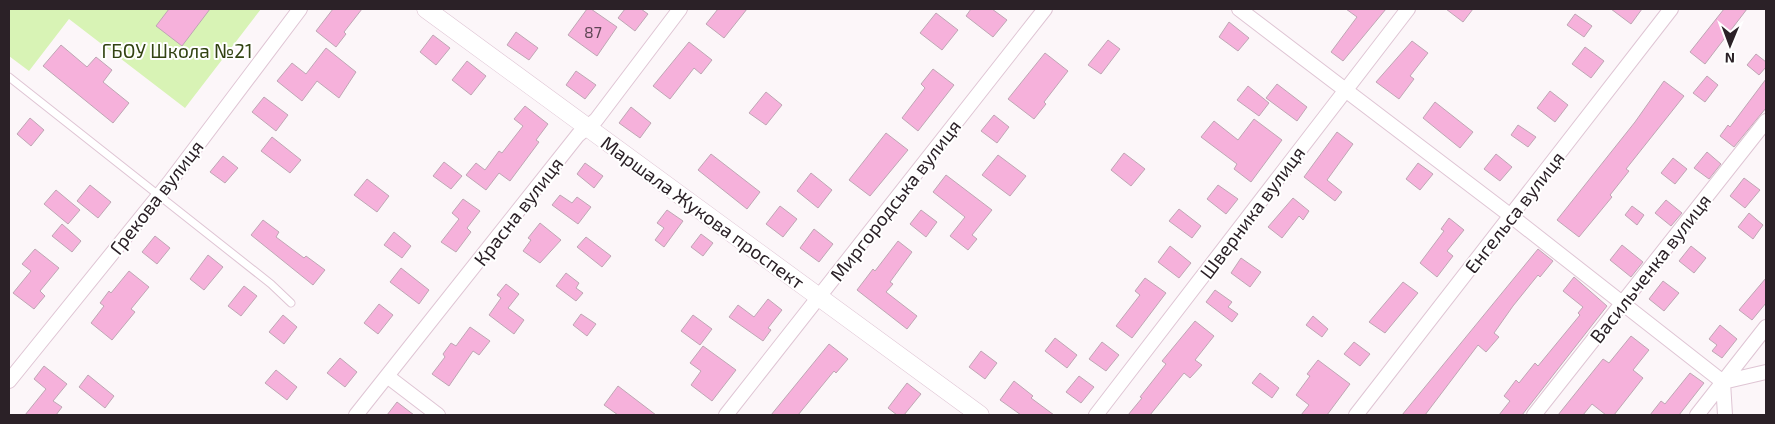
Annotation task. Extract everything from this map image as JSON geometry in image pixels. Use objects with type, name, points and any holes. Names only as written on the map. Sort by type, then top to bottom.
[{"type":"street","name":"Грекова вулиця","points":[[9,381],[159,196],[300,9]]},
{"type":"street","name":"Маршала Жукова проспект","points":[[426,9],[980,415]]},
{"type":"street","name":"Красна вулиця","points":[[356,415],[578,135],[596,120],[680,9]]},
{"type":"street","name":"Миргородська вулиця","points":[[726,415],[1045,9]]},
{"type":"street","points":[[1239,9],[1511,216],[1723,382],[1725,415]]},
{"type":"street","name":"Шверника вулиця","points":[[1096,415],[1408,9]]},
{"type":"street","name":"Енгельса вулиця","points":[[1356,415],[1671,9]]},
{"type":"street","name":"Васильченка вулиця","points":[[1534,415],[1766,121]]},
{"type":"street","points":[[1697,415],[1766,327]]},
{"type":"street","points":[[1723,382],[1766,372]]},
{"type":"street","points":[[387,376],[438,415]]},
{"type":"lane","points":[[9,77],[271,284],[291,302]]},
{"type":"green space","name":"ГБОУ Школа №21","points":[[9,9],[261,9],[185,108],[69,19],[29,71],[9,56]]},
{"type":"building","points":[[169,9],[210,9],[182,46],[156,26]]},
{"type":"building","points":[[333,9],[362,9],[344,32],[346,34],[336,47],[316,31]]},
{"type":"building","points":[[587,9],[591,9],[617,27],[597,56],[568,35]]},
{"type":"building","points":[[625,9],[641,9],[648,14],[635,31],[618,18]]},
{"type":"building","points":[[718,9],[747,9],[724,38],[706,24]]},
{"type":"building","points":[[971,9],[992,9],[1007,20],[993,37],[966,16]]},
{"type":"building","points":[[1346,9],[1386,9],[1343,61],[1331,52],[1357,17]]},
{"type":"building","points":[[1446,9],[1473,9],[1463,22]]},
{"type":"building","points":[[1611,9],[1642,9],[1631,24]]},
{"type":"building","points":[[1724,9],[1747,9],[1705,64],[1690,52]]},
{"type":"building","points":[[936,13],[958,30],[942,50],[920,33]]},
{"type":"building","points":[[1575,14],[1592,26],[1584,37],[1567,25]]},
{"type":"building","points":[[1229,22],[1249,38],[1238,51],[1219,37]]},
{"type":"building","points":[[516,32],[538,48],[529,60],[507,45]]},
{"type":"building","points":[[433,35],[450,48],[436,65],[420,52]]},
{"type":"building","points":[[1108,40],[1120,49],[1101,74],[1088,65]]},
{"type":"building","points":[[1412,41],[1428,53],[1410,76],[1414,79],[1399,99],[1376,82]]},
{"type":"building","points":[[689,42],[712,60],[701,74],[694,68],[670,99],[653,86]]},
{"type":"building","points":[[61,45],[87,67],[96,57],[112,70],[103,82],[129,103],[113,123],[43,66]]},
{"type":"building","points":[[1585,47],[1604,61],[1591,78],[1572,64]]},
{"type":"building","points":[[326,48],[356,72],[339,98],[317,81],[302,101],[277,81],[292,63],[306,74]]},
{"type":"building","points":[[1045,53],[1068,71],[1044,102],[1046,104],[1034,119],[1008,99]]},
{"type":"building","points":[[1756,54],[1766,62],[1766,67],[1759,75],[1747,65]]},
{"type":"building","points":[[467,61],[486,76],[471,95],[452,80]]},
{"type":"building","points":[[933,69],[954,85],[918,131],[902,118],[925,88],[921,84]]},
{"type":"building","points":[[576,71],[596,85],[585,99],[566,85]]},
{"type":"building","points":[[1707,76],[1718,85],[1705,102],[1693,93]]},
{"type":"building","points":[[1766,79],[1766,108],[1734,147],[1720,136],[1728,125],[1730,127]]},
{"type":"building","points":[[1664,81],[1684,96],[1626,169],[1629,171],[1610,195],[1612,197],[1579,237],[1557,220],[1635,122]]},
{"type":"building","points":[[1277,84],[1307,107],[1297,121],[1266,98]]},
{"type":"building","points":[[1248,86],[1269,103],[1259,116],[1237,100]]},
{"type":"building","points":[[1550,91],[1568,105],[1555,122],[1537,108]]},
{"type":"building","points":[[766,92],[782,105],[766,125],[749,113]]},
{"type":"building","points":[[264,97],[288,115],[276,131],[252,112]]},
{"type":"building","points":[[1435,102],[1473,132],[1460,148],[1423,118]]},
{"type":"building","points":[[525,106],[548,124],[536,140],[539,142],[510,181],[499,173],[486,190],[466,175],[476,163],[485,170],[499,151],[502,153],[523,126],[514,119]]},
{"type":"building","points":[[631,107],[651,123],[640,138],[619,123]]},
{"type":"building","points":[[994,115],[1009,127],[997,143],[981,131]]},
{"type":"building","points":[[30,118],[44,130],[31,146],[17,134]]},
{"type":"building","points":[[1254,119],[1282,140],[1251,182],[1234,169],[1237,164],[1201,137],[1214,121],[1238,140]]},
{"type":"building","points":[[1518,125],[1536,137],[1528,147],[1511,135]]},
{"type":"building","points":[[1337,132],[1353,144],[1327,180],[1342,192],[1335,201],[1304,177]]},
{"type":"building","points":[[886,133],[908,150],[870,196],[849,180]]},
{"type":"building","points":[[272,137],[301,160],[290,173],[261,151]]},
{"type":"building","points":[[1707,152],[1721,164],[1709,179],[1694,168]]},
{"type":"building","points":[[1124,153],[1145,169],[1131,186],[1111,170]]},
{"type":"building","points":[[711,154],[760,192],[747,209],[698,170]]},
{"type":"building","points":[[1496,154],[1512,167],[1500,181],[1484,169]]},
{"type":"building","points":[[998,155],[1026,176],[1010,196],[982,175]]},
{"type":"building","points":[[223,156],[238,168],[225,183],[210,172]]},
{"type":"building","points":[[1673,158],[1687,169],[1675,184],[1661,173]]},
{"type":"building","points":[[444,162],[462,176],[451,189],[433,176]]},
{"type":"building","points":[[585,163],[603,176],[594,188],[577,174]]},
{"type":"building","points":[[1418,163],[1433,174],[1420,190],[1406,179]]},
{"type":"building","points":[[811,173],[832,190],[818,208],[797,191]]},
{"type":"building","points":[[946,175],[992,210],[972,235],[977,239],[968,250],[950,236],[965,217],[933,192]]},
{"type":"building","points":[[1744,178],[1760,190],[1745,208],[1730,196]]},
{"type":"building","points":[[367,179],[389,196],[377,212],[354,195]]},
{"type":"building","points":[[90,185],[111,202],[98,218],[77,201]]},
{"type":"building","points":[[1218,185],[1238,199],[1226,214],[1207,199]]},
{"type":"building","points":[[56,190],[80,210],[68,224],[44,204]]},
{"type":"building","points":[[560,195],[572,203],[577,197],[591,207],[578,224],[552,205]]},
{"type":"building","points":[[1293,198],[1309,211],[1303,220],[1299,216],[1282,238],[1268,227]]},
{"type":"building","points":[[463,199],[480,211],[467,228],[471,232],[456,252],[441,242],[459,219],[452,213]]},
{"type":"building","points":[[1666,200],[1682,213],[1671,226],[1655,213]]},
{"type":"building","points":[[780,206],[797,219],[783,237],[766,224]]},
{"type":"building","points":[[1632,206],[1644,215],[1637,225],[1625,215]]},
{"type":"building","points":[[1179,209],[1201,226],[1192,238],[1169,221]]},
{"type":"building","points":[[667,210],[683,221],[664,247],[655,240],[664,228],[657,223]]},
{"type":"building","points":[[921,210],[937,222],[926,237],[910,224]]},
{"type":"building","points":[[1749,213],[1763,225],[1753,239],[1738,227]]},
{"type":"building","points":[[1449,218],[1464,230],[1447,251],[1453,256],[1437,277],[1420,263],[1444,231],[1441,229]]},
{"type":"building","points":[[263,220],[279,232],[276,237],[304,258],[306,256],[325,270],[313,285],[251,235]]},
{"type":"building","points":[[540,223],[561,240],[540,263],[523,251],[531,240],[528,238]]},
{"type":"building","points":[[62,224],[81,241],[72,252],[52,236]]},
{"type":"building","points":[[814,229],[833,244],[819,262],[800,248]]},
{"type":"building","points":[[394,232],[411,246],[402,258],[384,245]]},
{"type":"building","points":[[701,234],[713,243],[703,256],[691,247]]},
{"type":"building","points":[[155,236],[170,248],[157,264],[142,252]]},
{"type":"building","points":[[586,237],[611,256],[602,267],[577,247]]},
{"type":"building","points":[[898,241],[912,252],[890,282],[893,284],[886,292],[917,316],[907,329],[857,290],[873,269],[875,271]]},
{"type":"building","points":[[1622,245],[1643,262],[1631,277],[1610,260]]},
{"type":"building","points":[[1170,246],[1191,263],[1179,278],[1158,262]]},
{"type":"building","points":[[1691,246],[1706,258],[1694,273],[1679,261]]},
{"type":"building","points":[[35,249],[59,268],[40,291],[45,296],[34,309],[13,293],[31,271],[22,264]]},
{"type":"building","points":[[1538,249],[1553,261],[1540,277],[1538,275],[1513,306],[1494,333],[1499,337],[1486,352],[1478,345],[1425,415],[1402,415]]},
{"type":"building","points":[[208,255],[223,267],[204,290],[190,279]]},
{"type":"building","points":[[1241,258],[1261,272],[1250,287],[1231,273]]},
{"type":"building","points":[[401,268],[429,290],[419,304],[390,282]]},
{"type":"building","points":[[129,271],[149,287],[131,309],[135,312],[112,340],[91,323],[104,306],[100,303]]},
{"type":"building","points":[[566,273],[579,283],[576,288],[583,293],[576,301],[556,286]]},
{"type":"building","points":[[1574,277],[1607,306],[1522,415],[1499,415],[1510,401],[1504,396],[1516,380],[1519,383],[1535,363],[1538,366],[1580,315],[1578,313],[1583,307],[1563,291]]},
{"type":"building","points":[[1145,278],[1166,293],[1132,338],[1116,326],[1140,295],[1135,291]]},
{"type":"building","points":[[1766,278],[1766,303],[1752,320],[1739,310]]},
{"type":"building","points":[[1663,281],[1679,293],[1664,311],[1649,299]]},
{"type":"building","points":[[1403,282],[1418,293],[1385,333],[1369,322]]},
{"type":"building","points":[[506,284],[519,294],[508,308],[524,320],[514,334],[489,315],[501,298],[497,295]]},
{"type":"building","points":[[244,286],[257,296],[241,316],[228,306]]},
{"type":"building","points":[[1215,290],[1232,302],[1228,307],[1238,314],[1232,322],[1206,302]]},
{"type":"building","points":[[768,299],[782,310],[768,328],[771,330],[763,341],[729,317],[738,305],[754,317]]},
{"type":"building","points":[[379,304],[393,315],[378,334],[364,323]]},
{"type":"building","points":[[581,314],[596,324],[587,336],[573,325]]},
{"type":"building","points":[[283,315],[297,327],[284,344],[269,332]]},
{"type":"building","points":[[693,315],[712,329],[700,345],[681,331]]},
{"type":"building","points":[[1313,316],[1328,329],[1322,337],[1306,325]]},
{"type":"building","points":[[1195,321],[1214,336],[1195,360],[1202,365],[1190,378],[1184,373],[1150,415],[1128,415],[1166,364],[1162,361]]},
{"type":"building","points":[[1720,325],[1737,339],[1722,358],[1712,351],[1717,345],[1709,339]]},
{"type":"building","points":[[470,327],[490,341],[479,355],[473,351],[449,386],[432,374],[445,357],[443,354],[451,343],[456,346]]},
{"type":"building","points":[[1631,336],[1649,350],[1633,370],[1643,378],[1614,415],[1606,415],[1592,404],[1583,415],[1558,415],[1603,359],[1609,363]]},
{"type":"building","points":[[1055,338],[1077,355],[1067,368],[1045,351]]},
{"type":"building","points":[[1102,342],[1119,355],[1106,371],[1089,359]]},
{"type":"building","points":[[1354,342],[1370,354],[1360,366],[1344,354]]},
{"type":"building","points":[[829,344],[848,359],[836,373],[834,371],[798,415],[771,415]]},
{"type":"building","points":[[703,346],[736,370],[712,401],[691,385],[701,371],[690,363]]},
{"type":"building","points":[[981,351],[997,363],[985,379],[969,367]]},
{"type":"building","points":[[340,358],[357,372],[345,387],[327,373]]},
{"type":"building","points":[[1318,360],[1350,384],[1327,415],[1301,415],[1309,405],[1296,395],[1310,376],[1307,374]]},
{"type":"building","points":[[44,366],[67,384],[53,401],[62,407],[56,415],[25,415],[46,389],[34,379]]},
{"type":"building","points":[[276,370],[297,387],[287,400],[265,383]]},
{"type":"building","points":[[1260,373],[1279,388],[1272,398],[1252,383]]},
{"type":"building","points":[[1690,373],[1704,383],[1679,415],[1650,415],[1661,401],[1665,404]]},
{"type":"building","points":[[88,375],[114,396],[105,408],[79,387]]},
{"type":"building","points":[[1079,376],[1094,387],[1081,403],[1066,392]]},
{"type":"building","points":[[1014,381],[1033,396],[1031,398],[1054,415],[1021,415],[1000,400]]},
{"type":"building","points":[[907,383],[921,394],[904,415],[897,415],[888,408]]},
{"type":"building","points":[[618,386],[656,415],[618,415],[604,405]]},
{"type":"building","points":[[397,402],[414,415],[387,415]]}]
